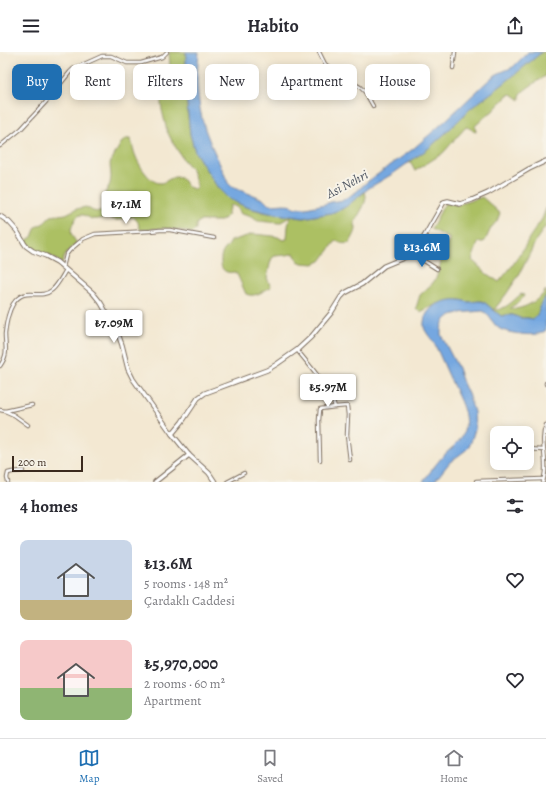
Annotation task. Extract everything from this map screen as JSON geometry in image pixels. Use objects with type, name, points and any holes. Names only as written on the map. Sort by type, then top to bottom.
[{"type":"street","points":[[0,146],[26,124],[73,69],[102,56],[111,56],[127,62],[141,63],[162,57],[166,52]]},
{"type":"street","points":[[319,52],[325,64]]},
{"type":"street","points":[[453,68],[455,52]]},
{"type":"street","points":[[357,85],[365,92],[372,106]]},
{"type":"street","points":[[172,434],[198,398],[205,393],[267,370],[297,350],[316,332],[341,297],[362,284],[384,266],[413,254],[444,202],[448,201],[460,204],[482,196],[505,184],[529,168],[546,161]]},
{"type":"street","points":[[0,216],[18,231],[29,249],[52,259],[93,293],[101,303],[117,331],[131,374],[157,415],[189,455],[209,473],[215,482]]},
{"type":"street","points":[[0,366],[6,356],[5,332],[8,316],[14,303],[22,295],[42,294],[51,290],[64,268],[66,255],[83,239],[95,234],[160,230],[170,230],[214,238]]},
{"type":"street","points":[[413,254],[437,269]]},
{"type":"street","points":[[297,350],[315,371],[326,388],[335,407]]},
{"type":"street","points":[[5,411],[32,405]]},
{"type":"street","points":[[320,460],[320,409],[347,406],[347,435],[350,460]]},
{"type":"street","points":[[0,410],[14,415],[28,425]]},
{"type":"street","points":[[476,481],[543,481],[546,471],[544,430],[546,425]]},
{"type":"street","points":[[534,449],[544,450]]},
{"type":"street","points":[[155,482],[189,455]]},
{"type":"street","points":[[8,482],[8,473],[23,471]]},
{"type":"street","points":[[227,482],[244,473]]},
{"type":"green space","points":[[169,52],[186,52],[186,64],[170,64]]},
{"type":"green space","points":[[542,52],[546,52],[546,76],[522,92],[520,95],[520,100],[512,94],[507,95],[493,111],[475,126],[476,132],[467,127],[465,128],[443,153],[415,171],[410,162],[436,142],[471,108]]},
{"type":"green space","points":[[162,100],[187,100],[190,134],[200,160],[218,188],[229,199],[246,207],[263,212],[303,218],[331,213],[342,209],[365,192],[365,203],[355,222],[356,230],[350,243],[343,244],[337,241],[335,242],[321,261],[314,264],[302,263],[298,261],[294,253],[275,256],[272,258],[267,278],[271,287],[259,294],[253,295],[246,294],[237,274],[234,272],[228,272],[222,268],[221,256],[231,241],[253,234],[278,237],[283,240],[287,239],[290,217],[279,223],[258,221],[241,214],[237,207],[230,205],[227,216],[224,219],[221,221],[199,221],[196,225],[196,230],[191,233],[163,228],[141,230],[134,217],[115,220],[108,217],[92,219],[80,215],[75,219],[71,229],[73,237],[77,243],[66,255],[62,264],[52,257],[33,249],[27,244],[25,241],[32,237],[36,227],[44,223],[51,216],[66,214],[76,209],[86,207],[93,211],[99,212],[117,209],[119,206],[117,202],[106,196],[105,193],[110,184],[110,163],[121,143],[126,139],[130,139],[135,155],[145,173],[152,180],[160,183],[177,177],[183,179],[188,187],[194,189],[196,188],[197,186],[192,170],[184,161],[167,131]]},
{"type":"green space","points":[[482,197],[500,213],[485,241],[478,243],[472,260],[487,274],[499,282],[524,248],[542,219],[546,208],[546,226],[536,240],[519,275],[494,310],[505,307],[521,294],[524,295],[522,299],[511,307],[511,309],[521,308],[531,304],[546,290],[546,296],[541,304],[539,313],[533,319],[519,318],[513,315],[501,316],[481,301],[469,302],[453,300],[437,304],[420,312],[416,308],[420,295],[435,280],[443,252],[450,239],[431,229],[445,203],[447,202],[457,205]]},
{"type":"water","points":[[186,52],[199,52],[198,91],[202,120],[228,183],[232,187],[263,199],[271,205],[285,204],[297,208],[306,208],[343,200],[356,192],[367,182],[413,149],[491,78],[513,67],[528,52],[542,52],[471,108],[429,148],[394,173],[369,188],[347,206],[331,213],[303,218],[269,213],[246,207],[229,199],[218,188],[195,152],[190,134],[187,100],[197,100],[197,64],[186,64]]},
{"type":"water","points":[[546,296],[546,330],[540,334],[534,335],[513,333],[500,329],[483,311],[454,314],[449,316],[443,323],[441,335],[458,368],[469,396],[474,412],[475,429],[469,447],[450,462],[434,482],[423,482],[443,456],[460,440],[464,432],[466,422],[460,402],[434,343],[424,327],[426,314],[441,303],[460,300],[468,302],[484,302],[501,316],[513,315],[520,318],[533,319]]},
{"type":"water label","name":"Asi Nehri","points":[[347,184]]}]
